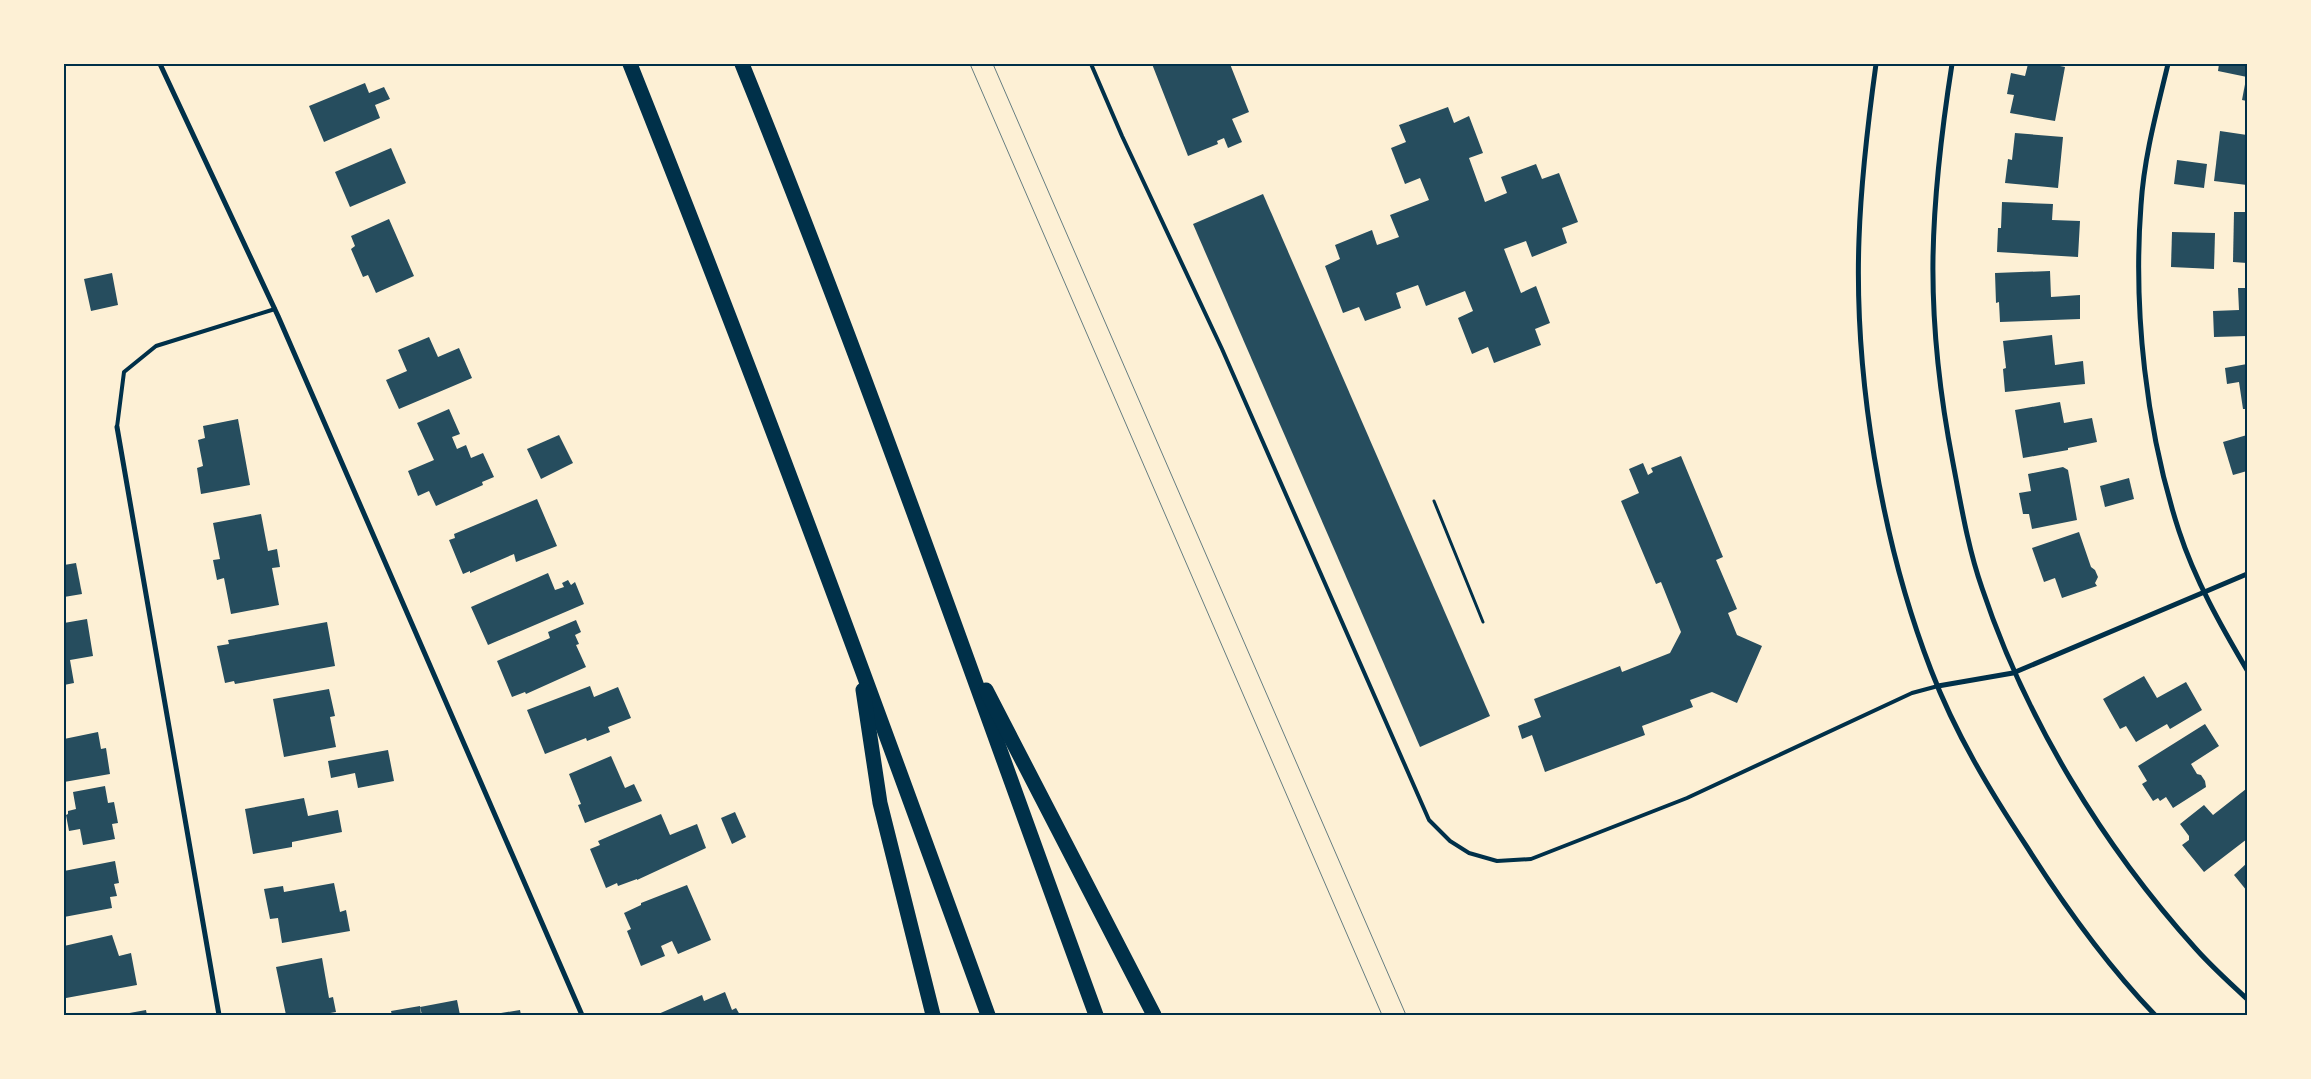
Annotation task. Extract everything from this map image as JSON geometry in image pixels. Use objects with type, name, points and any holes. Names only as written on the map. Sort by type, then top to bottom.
[{"type":"highway","points":[[630,64],[720,290],[858,656],[988,1015]]},
{"type":"highway","points":[[742,64],[802,216],[958,634],[1096,1015]]},
{"type":"highway","points":[[958,634],[1154,1015]]},
{"type":"highway","points":[[858,656],[880,803],[934,1015]]},
{"type":"street","points":[[160,64],[275,309],[582,1015]]},
{"type":"street","points":[[1876,64],[1864,148],[1859,240],[1859,314],[1867,406],[1879,479],[1901,578],[1938,686],[1964,743],[2004,812],[2058,896],[2109,963],[2155,1015]]},
{"type":"street","points":[[1952,64],[1939,155],[1933,259],[1936,345],[1943,414],[1966,530],[1981,587],[2013,673],[2044,734],[2110,840],[2147,891],[2197,950],[2247,999]]},
{"type":"street","points":[[2168,64],[2150,140],[2141,205],[2139,294],[2146,383],[2162,471],[2179,532],[2204,592],[2247,670]]},
{"type":"street","points":[[117,426],[219,1015]]},
{"type":"street","points":[[1938,686],[2013,673],[2247,574]]},
{"type":"lane","points":[[1091,64],[1122,136],[1222,349],[1429,820],[1450,840],[1469,853],[1497,861],[1531,860],[1687,798],[1912,692],[1938,686]]},
{"type":"lane","points":[[117,426],[124,372],[156,346],[275,309]]},
{"type":"path","points":[[1434,501],[1483,622]]},
{"type":"building","points":[[1152,64],[1230,64],[1249,112],[1232,119],[1242,142],[1228,148],[1224,138],[1217,141],[1218,144],[1188,156]]},
{"type":"building","points":[[2028,64],[2050,64],[2065,67],[2055,121],[2010,113],[2014,95],[2007,94],[2011,73],[2025,76]]},
{"type":"building","points":[[2219,64],[2247,64],[2247,77],[2218,71]]},
{"type":"building","points":[[2247,79],[2247,101],[2242,100]]},
{"type":"building","points":[[365,83],[369,93],[384,87],[390,99],[375,105],[380,118],[324,142],[309,106]]},
{"type":"building","points":[[1448,107],[1454,123],[1469,116],[1483,153],[1469,158],[1485,202],[1507,193],[1501,177],[1536,164],[1542,179],[1559,173],[1578,222],[1562,228],[1567,243],[1532,257],[1526,241],[1504,249],[1521,293],[1536,286],[1550,323],[1535,329],[1541,345],[1494,363],[1488,347],[1472,354],[1458,318],[1473,311],[1465,291],[1426,306],[1418,285],[1396,293],[1401,308],[1365,321],[1359,307],[1343,313],[1325,266],[1340,259],[1335,245],[1372,230],[1377,245],[1399,237],[1390,215],[1429,200],[1420,178],[1405,184],[1391,148],[1406,142],[1399,125]]},
{"type":"building","points":[[2220,131],[2247,135],[2247,185],[2214,181]]},
{"type":"building","points":[[2015,133],[2063,137],[2058,188],[2005,183],[2008,159],[2012,160]]},
{"type":"building","points":[[391,148],[406,183],[350,207],[335,172]]},
{"type":"building","points":[[2177,160],[2207,164],[2204,188],[2174,184]]},
{"type":"building","points":[[1263,194],[1490,716],[1420,747],[1193,224]]},
{"type":"building","points":[[2002,202],[2053,204],[2052,220],[2080,221],[2078,257],[1997,252],[1998,228],[2001,228]]},
{"type":"building","points":[[2234,212],[2247,212],[2247,263],[2233,262]]},
{"type":"building","points":[[389,219],[414,276],[376,293],[368,275],[363,277],[351,249],[355,246],[351,236]]},
{"type":"building","points":[[2172,232],[2215,233],[2214,269],[2171,267]]},
{"type":"building","points":[[2050,271],[2051,297],[2080,295],[2080,319],[2000,322],[1999,302],[1996,303],[1995,273]]},
{"type":"building","points":[[112,273],[118,305],[91,311],[84,279]]},
{"type":"building","points":[[2238,288],[2247,288],[2247,336],[2214,337],[2213,311],[2239,310]]},
{"type":"building","points":[[2052,335],[2055,365],[2083,361],[2085,384],[2005,392],[2003,369],[2006,368],[2003,341]]},
{"type":"building","points":[[429,337],[438,357],[459,348],[472,378],[399,409],[386,380],[407,371],[398,350]]},
{"type":"building","points":[[2247,364],[2247,409],[2243,409],[2239,382],[2227,384],[2225,368]]},
{"type":"building","points":[[2060,402],[2064,423],[2092,418],[2097,442],[2068,448],[2068,450],[2023,458],[2015,410]]},
{"type":"building","points":[[449,409],[460,434],[452,437],[457,449],[466,445],[471,458],[483,453],[494,477],[482,482],[483,485],[436,506],[429,491],[418,496],[408,471],[434,460],[417,423]]},
{"type":"building","points":[[238,419],[250,485],[201,494],[197,468],[203,466],[198,440],[205,438],[203,426]]},
{"type":"building","points":[[559,435],[573,463],[541,479],[527,449]]},
{"type":"building","points":[[2247,435],[2247,471],[2233,475],[2223,442]]},
{"type":"building","points":[[1681,456],[1723,557],[1716,560],[1737,609],[1728,613],[1737,635],[1762,646],[1737,703],[1712,692],[1690,700],[1693,707],[1642,726],[1645,735],[1545,772],[1532,735],[1522,739],[1518,726],[1541,717],[1534,699],[1620,666],[1622,672],[1670,653],[1681,632],[1661,582],[1656,584],[1621,501],[1639,493],[1629,469],[1643,463],[1648,475],[1653,472],[1651,468]]},
{"type":"building","points":[[2063,467],[2068,470],[2077,520],[2032,529],[2029,514],[2023,514],[2019,493],[2031,491],[2028,474]]},
{"type":"building","points":[[2129,478],[2134,499],[2105,507],[2100,486]]},
{"type":"building","points":[[537,499],[557,546],[516,562],[514,554],[470,573],[470,571],[463,574],[449,540],[455,538],[454,534]]},
{"type":"building","points":[[261,514],[268,551],[277,549],[280,567],[272,568],[279,605],[231,614],[224,578],[217,580],[213,560],[220,559],[213,523]]},
{"type":"building","points":[[2079,532],[2091,567],[2095,570],[2098,577],[2095,583],[2097,586],[2062,598],[2055,578],[2044,582],[2032,548]]},
{"type":"building","points":[[76,563],[82,594],[64,597],[64,565]]},
{"type":"building","points":[[548,573],[555,590],[564,587],[562,583],[568,580],[571,585],[575,582],[584,604],[488,645],[471,607]]},
{"type":"building","points":[[87,619],[93,656],[70,660],[74,683],[64,685],[64,623]]},
{"type":"building","points":[[576,620],[581,632],[575,635],[579,644],[576,645],[586,667],[526,694],[525,692],[512,697],[497,661],[550,638],[548,632]]},
{"type":"building","points":[[327,622],[335,666],[235,684],[234,681],[225,683],[217,646],[229,644],[228,640]]},
{"type":"building","points":[[2144,676],[2157,698],[2186,682],[2202,710],[2170,729],[2167,724],[2136,742],[2126,726],[2120,729],[2103,699]]},
{"type":"building","points":[[590,686],[594,697],[618,687],[631,718],[608,727],[610,732],[587,741],[586,738],[545,754],[527,710]]},
{"type":"building","points":[[329,689],[335,716],[330,717],[336,747],[284,757],[273,699]]},
{"type":"building","points":[[2205,724],[2219,746],[2191,764],[2197,774],[2201,775],[2205,781],[2206,787],[2173,808],[2166,797],[2160,801],[2158,798],[2153,801],[2142,784],[2147,781],[2138,766]]},
{"type":"building","points":[[98,732],[101,749],[106,748],[110,774],[64,782],[64,739]]},
{"type":"building","points":[[388,750],[394,781],[358,788],[355,773],[331,778],[328,761]]},
{"type":"building","points":[[611,756],[625,788],[634,784],[642,801],[585,823],[578,805],[581,804],[569,774]]},
{"type":"building","points":[[105,786],[108,803],[114,802],[118,823],[112,824],[115,839],[83,845],[80,829],[69,831],[66,815],[68,811],[76,809],[73,792]]},
{"type":"building","points":[[2246,789],[2247,839],[2204,872],[2182,845],[2189,840],[2189,836],[2180,824],[2204,805],[2213,815]]},
{"type":"building","points":[[304,798],[308,816],[338,810],[342,832],[292,842],[292,847],[253,854],[245,809]]},
{"type":"building","points":[[735,812],[746,837],[732,844],[721,818]]},
{"type":"building","points":[[661,814],[670,835],[697,824],[706,848],[637,880],[618,886],[617,883],[606,888],[590,849],[600,845],[598,841]]},
{"type":"building","points":[[115,861],[119,883],[114,884],[117,896],[110,897],[112,908],[64,917],[64,871]]},
{"type":"building","points":[[2247,863],[2247,891],[2234,875]]},
{"type":"building","points":[[334,883],[340,912],[346,910],[350,931],[282,943],[278,918],[270,919],[264,889],[283,886],[284,892]]},
{"type":"building","points":[[687,885],[711,940],[678,954],[672,941],[661,946],[665,956],[641,966],[627,931],[631,929],[624,913],[641,905],[641,903]]},
{"type":"building","points":[[112,935],[119,956],[131,953],[137,985],[66,998],[64,946]]},
{"type":"building","points":[[322,958],[329,998],[333,997],[336,1012],[319,1015],[286,1015],[276,967]]},
{"type":"building","points":[[725,992],[732,1010],[736,1008],[740,1015],[656,1015],[702,995],[704,1001]]},
{"type":"building","points":[[457,1000],[460,1015],[422,1015],[420,1007]]},
{"type":"building","points":[[420,1006],[421,1015],[392,1015],[391,1011]]},
{"type":"building","points":[[146,1010],[147,1015],[124,1015],[124,1014]]},
{"type":"building","points":[[520,1010],[521,1015],[495,1015],[495,1014]]},
{"type":"tram line","points":[[970,64],[1382,1015]]},
{"type":"tram line","points":[[993,64],[1406,1015]]}]
